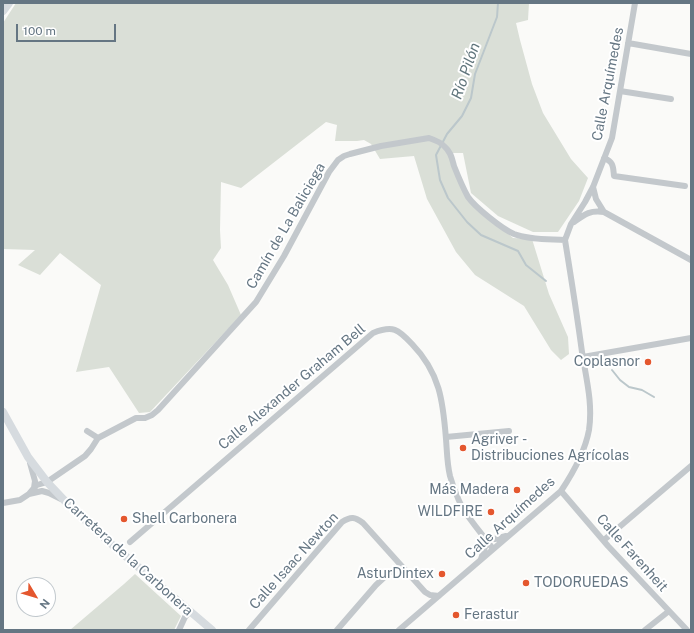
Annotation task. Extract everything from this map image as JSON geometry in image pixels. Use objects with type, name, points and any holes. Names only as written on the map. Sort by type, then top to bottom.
[{"type":"street","points":[[3,11],[9,3]]},
{"type":"street","name":"Calle Arquímedes","points":[[400,630],[561,491],[571,475],[583,448],[589,431],[590,393],[565,240],[571,224],[585,202],[592,187],[612,138],[635,3]]},
{"type":"street","points":[[628,43],[691,54]]},
{"type":"street","points":[[620,91],[671,99]]},
{"type":"street","name":"Camín de La Baliciega","points":[[3,503],[20,500],[35,490],[41,490],[47,482],[85,456],[98,438],[136,418],[145,418],[158,410],[256,302],[284,256],[330,172],[338,160],[344,156],[381,146],[429,138],[437,140],[446,147],[450,154],[458,176],[470,199],[505,230],[522,237],[565,240]]},
{"type":"street","points":[[604,158],[609,160],[613,165],[614,176],[685,186]]},
{"type":"street","points":[[592,187],[596,199],[604,212]]},
{"type":"street","points":[[571,224],[587,213],[598,211],[604,212],[691,260]]},
{"type":"street","name":"Calle Alexander Graham Bell","points":[[130,542],[373,333],[382,329],[394,329],[403,334],[418,350],[434,374],[443,408],[450,475],[457,496],[463,507],[493,549]]},
{"type":"street","points":[[583,357],[691,338]]},
{"type":"street","name":"Carretera de la Carbonera","points":[[3,412],[28,457],[47,482],[64,500],[102,536],[212,630]]},
{"type":"street","points":[[87,430],[98,438]]},
{"type":"street","points":[[446,437],[509,431]]},
{"type":"street","points":[[28,457],[34,475],[35,490],[49,493],[64,500]]},
{"type":"street","points":[[604,540],[691,466]]},
{"type":"street","name":"Calle Farenheit","points":[[561,491],[687,630]]},
{"type":"street","name":"Calle Isaac Newton","points":[[249,630],[342,522],[348,518],[357,519],[364,524],[425,592]]},
{"type":"street","points":[[482,559],[485,547],[484,537],[495,539],[509,536]]},
{"type":"street","points":[[337,630],[376,584],[390,572]]},
{"type":"street","points":[[425,592],[430,595],[439,596]]},
{"type":"street","points":[[425,592],[427,602],[426,608]]},
{"type":"street","points":[[179,630],[190,611]]},
{"type":"street","points":[[645,630],[669,611]]},
{"type":"shaded area","points":[[16,3],[529,3],[528,20],[516,23],[520,40],[532,84],[543,113],[571,159],[588,178],[579,201],[558,232],[533,232],[498,216],[471,193],[463,153],[450,153],[467,195],[513,238],[532,239],[549,294],[568,337],[569,354],[561,360],[551,350],[524,306],[475,275],[456,252],[427,199],[414,156],[380,159],[371,144],[364,140],[335,141],[337,125],[326,122],[241,188],[221,182],[221,248],[213,260],[228,285],[241,315],[150,412],[139,413],[109,367],[76,372],[101,285],[60,253],[40,275],[18,265],[35,250],[3,249],[3,23]]},
{"type":"shaded area","points":[[135,574],[181,616],[174,630],[70,630],[124,584]]},
{"type":"waterway","name":"Río Pilón","points":[[498,3],[497,17],[475,74],[471,98],[462,116],[447,134],[436,155],[440,180],[448,198],[467,222],[481,235],[518,251],[526,265],[546,281]]},
{"type":"waterway","name":"Río Pilón","points":[[612,370],[620,380],[629,387],[642,390],[654,397]]},
{"type":"place","name":"Coplasnor","points":[[648,362]]},
{"type":"place","name":"Agriver - Distribuciones Agrícolas","points":[[463,448]]},
{"type":"place","name":"Más Madera","points":[[517,490]]},
{"type":"place","name":"WILDFIRE","points":[[491,512]]},
{"type":"place","name":"Shell Carbonera","points":[[124,519]]},
{"type":"place","name":"AsturDintex","points":[[442,574]]},
{"type":"place","name":"TODORUEDAS","points":[[526,583]]},
{"type":"place","name":"Ferastur","points":[[456,615]]}]
